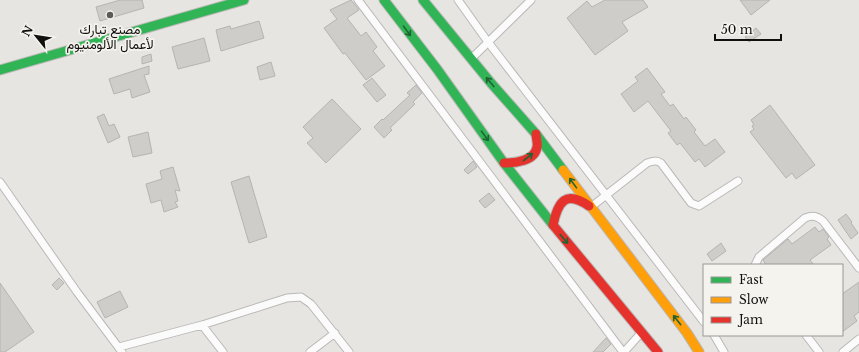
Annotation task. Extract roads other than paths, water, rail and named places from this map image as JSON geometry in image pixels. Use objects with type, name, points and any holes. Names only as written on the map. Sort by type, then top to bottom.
[{"type":"main road","points":[[0,70],[244,0]]},
{"type":"main road","points":[[384,0],[437,69],[504,163],[658,352]]},
{"type":"main road","points":[[423,0],[491,83],[536,134],[687,333],[699,352]]},
{"type":"main road","points":[[504,163],[525,161],[533,154],[537,148],[536,134]]},
{"type":"main road","points":[[553,225],[557,211],[563,202],[570,199],[578,199],[591,207]]},
{"type":"street","points":[[358,0],[624,352],[642,332]]},
{"type":"street","points":[[458,0],[488,42],[703,321]]},
{"type":"street","points":[[471,59],[531,0]]},
{"type":"street","points":[[591,207],[647,163],[653,161],[661,162],[694,205],[699,206],[738,181]]},
{"type":"street","points":[[0,182],[77,292],[120,350],[287,298],[301,297],[311,304],[349,352]]},
{"type":"street","points":[[755,264],[759,256],[805,218],[813,215],[818,216],[823,221],[859,268]]},
{"type":"street","points":[[202,325],[223,352]]},
{"type":"street","points":[[310,352],[335,333]]},
{"type":"street","points":[[715,336],[724,352]]},
{"type":"street","points":[[807,336],[819,352]]},
{"type":"street","points":[[843,352],[859,339]]},
{"type":"place","name":"مصنع تبارك لأعمال الألومنيوم","points":[[110,15]]}]
